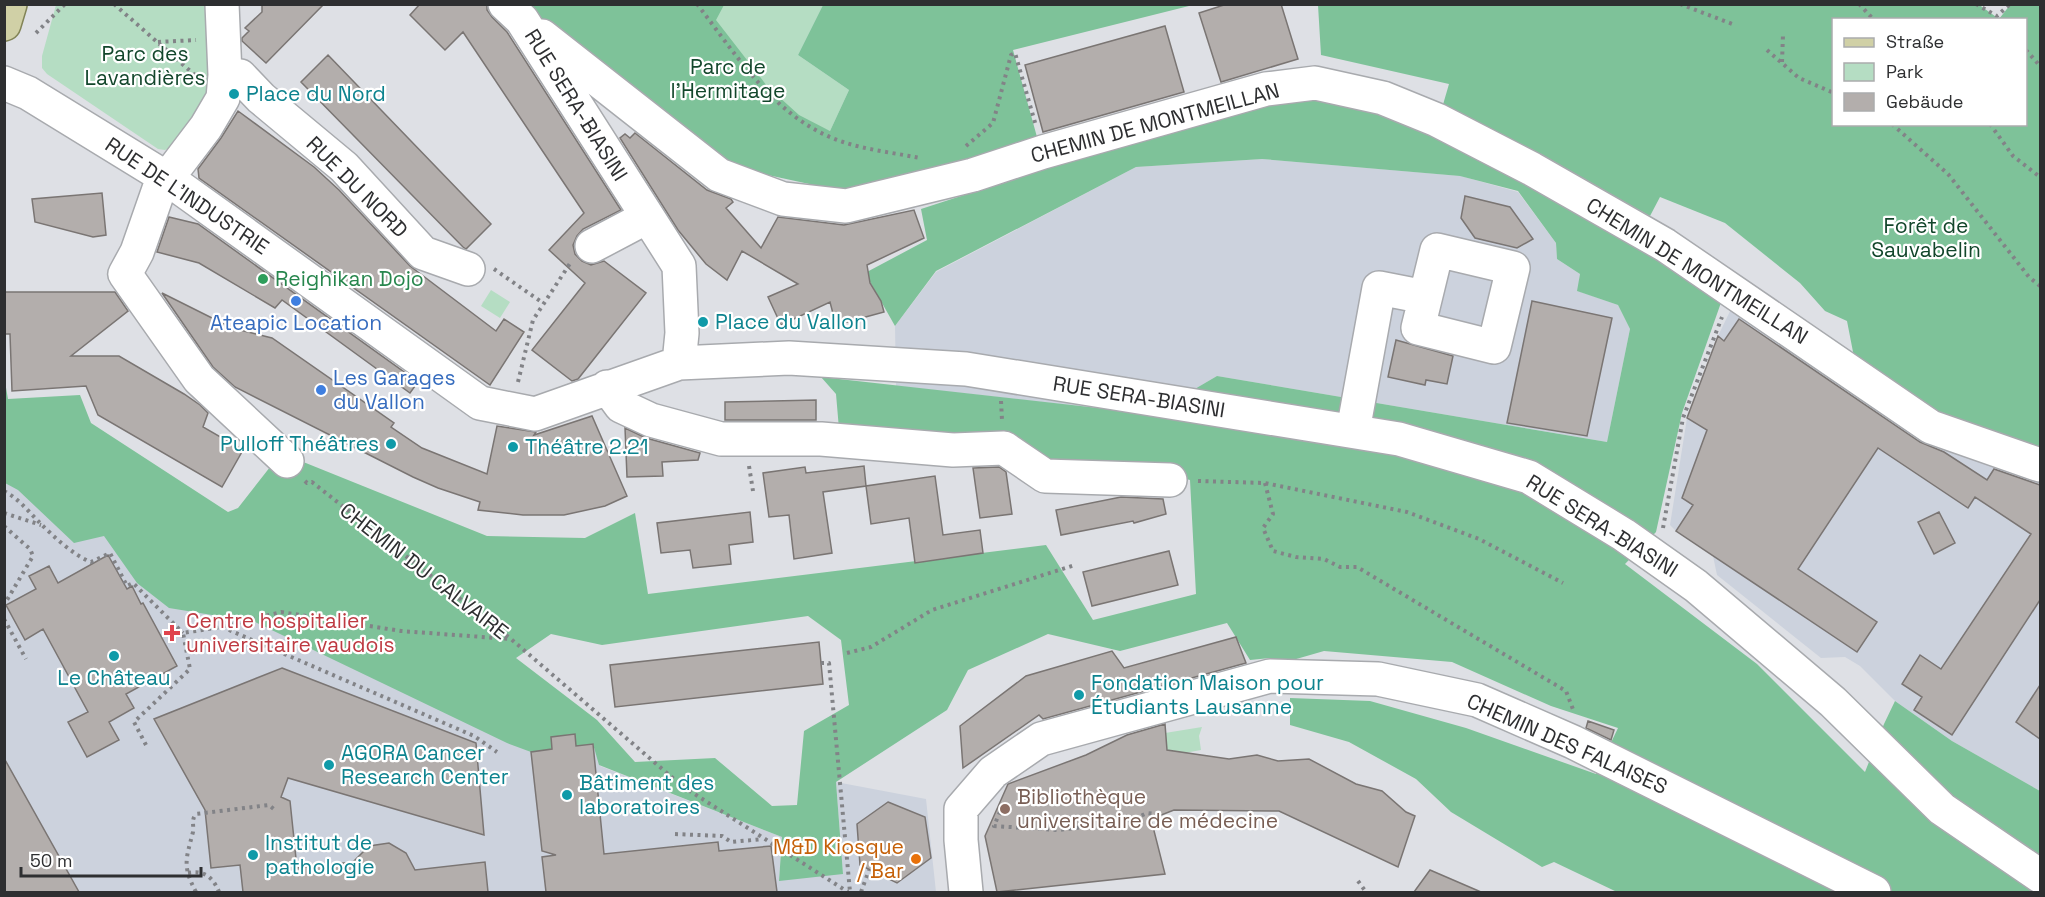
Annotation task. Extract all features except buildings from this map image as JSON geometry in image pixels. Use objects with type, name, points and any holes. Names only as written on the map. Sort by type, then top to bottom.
[{"type":"main road","points":[[4,24],[10,4]]},
{"type":"street","points":[[222,4],[224,87],[206,127],[159,189],[137,252],[125,274],[199,379],[287,461]]},
{"type":"street","name":"CHEMIN DE MONTMEILLAN","points":[[514,12],[719,175],[783,199],[846,206],[973,175],[1043,152],[1266,89],[1315,83],[1383,98],[1437,120],[1532,169],[1665,245],[1931,427],[2040,465]]},
{"type":"street","name":"RUE SERA-BIASINI","points":[[514,12],[645,214]]},
{"type":"street","name":"RUE DU NORD","points":[[224,87],[240,76],[261,98],[344,167],[423,253],[468,268]]},
{"type":"street","name":"RUE DE L'INDUSTRIE","points":[[4,83],[28,93],[168,178],[480,403],[535,414],[596,392]]},
{"type":"street","points":[[592,246],[645,214],[679,266],[682,333],[679,363],[596,392]]},
{"type":"street","points":[[1353,431],[1379,288],[1425,297]]},
{"type":"street","name":"RUE SERA-BIASINI","points":[[679,363],[789,358],[966,369],[1399,439],[1529,477],[1624,535],[1696,586],[1833,702],[1942,809],[2040,876]]},
{"type":"street","points":[[596,392],[651,420],[721,439],[821,439],[953,450],[1004,448],[1045,476],[1170,480]]},
{"type":"street","name":"CHEMIN DES FALAISES","points":[[966,892],[961,840],[961,809],[993,772],[1041,739],[1270,676],[1378,679],[1477,700],[1573,742],[1874,892]]},
{"type":"path","points":[[36,33],[65,4]]},
{"type":"path","points":[[114,4],[203,82],[205,96],[224,87]]},
{"type":"path","points":[[697,4],[763,89],[796,119],[842,142],[930,160]]},
{"type":"path","points":[[1680,4],[1735,25]]},
{"type":"path","points":[[1859,4],[1872,18]]},
{"type":"path","points":[[1976,4],[1995,18]]},
{"type":"path","points":[[1992,15],[2002,14],[2010,4]]},
{"type":"path","points":[[1782,62],[1783,35]]},
{"type":"path","points":[[157,42],[223,39]]},
{"type":"path","points":[[1767,50],[1799,78],[1832,93]]},
{"type":"path","points":[[2027,52],[2040,66]]},
{"type":"path","points":[[957,153],[993,123],[1011,55],[1016,53],[1043,152]]},
{"type":"path","points":[[1894,126],[1948,174],[2030,277],[2040,286]]},
{"type":"path","points":[[1991,126],[2013,156],[2040,177]]},
{"type":"path","points":[[512,409],[532,320],[567,267],[582,251],[592,246]]},
{"type":"path","points":[[468,268],[487,264],[543,303]]},
{"type":"path","points":[[1663,529],[1683,418],[1732,291]]},
{"type":"path","points":[[999,375],[1004,448]]},
{"type":"path","name":"CHEMIN DU CALVAIRE","points":[[287,461],[288,467],[307,483],[312,482],[511,639],[682,786],[849,892]]},
{"type":"path","points":[[1170,480],[1264,483],[1407,512],[1479,539],[1563,583]]},
{"type":"path","points":[[1264,483],[1273,514],[1263,528],[1273,551],[1296,557],[1324,559],[1340,567],[1357,567],[1566,691],[1576,718],[1573,742]]},
{"type":"path","points":[[4,490],[14,496],[42,525],[82,558],[91,562],[110,553],[128,586],[133,583],[183,633],[190,669],[134,722],[146,745]]},
{"type":"path","points":[[4,513],[42,525]]},
{"type":"path","points":[[4,526],[30,549],[33,555],[4,605]]},
{"type":"path","points":[[847,653],[871,647],[932,610],[1075,565]]},
{"type":"path","points":[[183,633],[221,627],[281,612],[401,631],[511,639]]},
{"type":"path","points":[[4,620],[26,659]]},
{"type":"path","points":[[221,627],[474,736],[497,752]]},
{"type":"path","points":[[821,663],[829,663],[849,892]]},
{"type":"path","points":[[196,892],[188,873],[186,854],[194,829],[192,819],[196,814],[269,805],[276,811]]},
{"type":"path","points":[[991,836],[1004,805]]},
{"type":"path","points":[[994,826],[1058,830],[1128,822],[1147,813],[1162,815]]},
{"type":"path","points":[[675,834],[722,836],[730,842],[764,839]]},
{"type":"path","points":[[861,892],[869,870]]},
{"type":"path","points":[[188,873],[199,871],[208,874],[219,892]]},
{"type":"path","points":[[1358,881],[1366,892]]},
{"type":"shaded area","points":[[1262,159],[1461,176],[1518,192],[1556,243],[1557,259],[1580,274],[1578,291],[1618,305],[1630,329],[1607,442],[1217,376],[1152,414],[896,386],[895,326],[936,272],[1136,167]]},
{"type":"shaded area","points":[[1734,303],[2040,471],[2040,791],[1952,741],[1895,701],[1860,666],[1845,657],[1821,658],[1717,575],[1713,556],[1670,525],[1687,418],[1718,336]]},
{"type":"shaded area","name":"Centre hospitalier universitaire vaudois","points":[[4,478],[593,744],[600,766],[782,837],[779,880],[843,873],[836,782],[926,799],[936,892],[5,892]]},
{"type":"green space","name":"Forêt de Sauvabelin","points":[[1978,4],[1998,18],[1832,18],[1832,126],[2027,126],[2027,18],[2000,18],[2010,5],[2040,5],[2040,456],[1944,425],[1854,357],[1847,321],[1825,311],[1800,283],[1725,223],[1660,197],[1650,216],[1559,166],[1442,108],[1449,84],[1321,55],[1318,5]]},
{"type":"green space","name":"Parc des Lavandières","points":[[56,5],[206,5],[208,97],[171,147],[165,150],[158,149],[47,74],[42,68],[42,56]]},
{"type":"green space","name":"Parc de l'Hermitage","points":[[518,5],[823,5],[798,55],[849,90],[830,131]]},
{"type":"green space","name":"Parc de l'Hermitage","points":[[518,5],[724,5],[716,20],[767,86],[799,115],[830,131],[849,90],[798,55],[823,5],[1193,5],[1013,50],[1037,137],[1030,147],[846,192],[717,164]]},
{"type":"green space","points":[[1318,99],[1372,108],[1433,130],[1723,297],[1682,413],[1656,532],[1625,564],[1757,664],[1865,772],[1895,701],[1952,741],[2040,791],[2040,892],[1617,892],[1554,862],[1542,867],[1451,812],[1416,779],[1349,742],[1290,725],[1290,698],[1370,701],[1466,728],[1596,774],[1618,728],[1551,706],[1452,662],[1324,651],[1272,666],[1270,658],[1250,660],[1227,623],[1120,651],[1048,634],[968,670],[947,710],[836,782],[843,874],[779,881],[782,837],[599,765],[593,744],[576,746],[574,734],[551,737],[552,749],[531,752],[507,743],[255,622],[169,608],[137,583],[104,536],[74,543],[18,490],[5,483],[4,376],[8,399],[80,395],[91,423],[228,512],[238,508],[281,453],[487,536],[585,538],[635,513],[648,594],[1046,545],[1093,620],[1196,594],[1190,480],[1159,472],[1041,482],[1022,450],[839,429],[836,394],[821,377],[1152,414],[1217,376],[1607,442],[1630,329],[1618,305],[1577,291],[1580,274],[1557,259],[1556,243],[1518,191],[1460,176],[1262,159],[1136,167],[936,271],[895,326],[865,273],[927,240],[921,209],[1146,136],[1268,103]],"holes":[[[808,616],[841,640],[849,705],[804,731],[797,805],[772,806],[715,758],[635,762],[597,720],[516,658],[551,634],[602,645]]]},
{"type":"green space","points":[[491,290],[510,302],[500,318],[481,306]]},
{"type":"green space","points":[[1202,727],[1199,736],[1201,750],[1168,756],[1165,733]]},
{"type":"place","name":"Place du Nord","points":[[234,94]]},
{"type":"place","name":"Reighikan Dojo","points":[[263,279]]},
{"type":"place","name":"Ateapic Location","points":[[296,301]]},
{"type":"place","name":"Place du Vallon","points":[[703,322]]},
{"type":"place","name":"Les Garages du Vallon","points":[[321,390]]},
{"type":"place","name":"Pulloff Théâtres","points":[[391,444]]},
{"type":"place","name":"Théâtre 2.21","points":[[513,447]]},
{"type":"place","name":"Centre hospitalier universitaire vaudois","points":[[172,633]]},
{"type":"place","name":"Le Château","points":[[114,656]]},
{"type":"place","name":"Fondation Maison pour Étudiants Lausanne","points":[[1079,695]]},
{"type":"place","name":"AGORA Cancer Research Center","points":[[329,765]]},
{"type":"place","name":"Bâtiment des laboratoires","points":[[567,795]]},
{"type":"place","name":"Bibliothèque universitaire de médecine","points":[[1005,809]]},
{"type":"place","name":"Institut de pathologie","points":[[253,855]]},
{"type":"place","name":"M&D Kiosque / Bar","points":[[916,859]]}]
